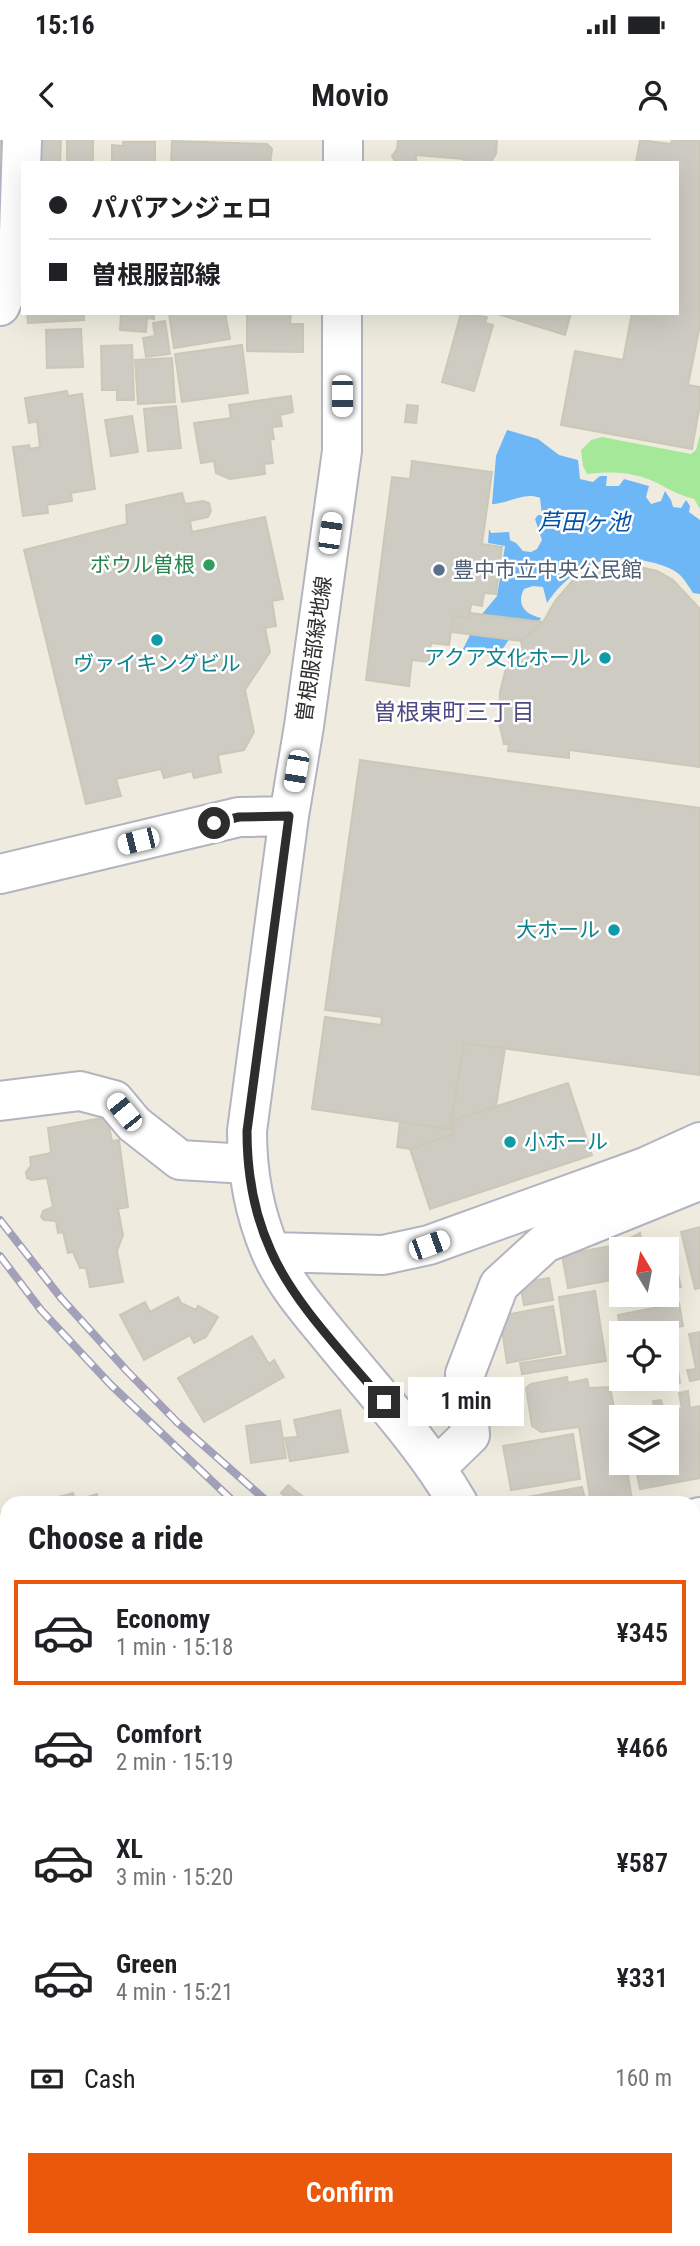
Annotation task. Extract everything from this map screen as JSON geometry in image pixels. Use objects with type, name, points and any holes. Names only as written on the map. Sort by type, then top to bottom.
[{"type":"street","points":[[21,161],[22,140]]},
{"type":"street","points":[[342,140],[343,161]]},
{"type":"street","points":[[0,306],[18,264],[21,171]]},
{"type":"street","name":"曽根服部緑地線","points":[[342,315],[342,451],[247,1131],[247,1164],[258,1216],[271,1252],[295,1294],[437,1467],[454,1496]]},
{"type":"street","points":[[0,874],[239,817],[289,816]]},
{"type":"street","points":[[0,1101],[80,1091],[114,1100],[134,1124],[180,1160],[247,1164]]},
{"type":"street","points":[[271,1252],[383,1255],[429,1245],[645,1167],[700,1142]]},
{"type":"street","points":[[437,1467],[470,1435],[465,1374],[499,1284],[545,1242],[691,1184],[700,1175]]},
{"type":"green space","points":[[700,435],[700,509],[694,499],[645,478],[621,473],[587,474],[583,466],[581,450],[591,440],[602,437],[691,454],[696,450]]},
{"type":"water","name":"芦田ヶ池","points":[[507,430],[538,439],[559,455],[578,460],[580,479],[593,482],[600,476],[607,476],[606,486],[619,486],[624,479],[649,486],[646,497],[651,504],[661,501],[665,491],[673,507],[681,508],[686,500],[690,506],[689,512],[700,520],[700,594],[693,593],[680,575],[662,565],[634,559],[605,560],[579,571],[557,590],[547,603],[543,587],[524,589],[521,600],[524,608],[530,614],[541,618],[515,631],[497,657],[462,651],[478,619],[497,596],[505,546],[488,543],[489,529],[491,533],[509,532],[510,540],[523,551],[531,552],[537,549],[542,540],[535,519],[542,515],[540,498],[528,496],[492,504],[496,456]]},
{"type":"building","points":[[0,140],[4,140],[0,231]]},
{"type":"building","points":[[36,140],[61,140],[60,161],[35,161]]},
{"type":"building","points":[[67,140],[93,140],[93,161],[67,161]]},
{"type":"building","points":[[398,140],[497,140],[496,154],[491,161],[464,161],[416,155],[416,161],[395,161],[392,156],[397,149]]},
{"type":"building","points":[[640,140],[671,144],[672,140],[700,140],[700,325],[688,385],[700,387],[700,404],[692,449],[561,425],[575,351],[623,360],[632,315],[679,315],[679,161],[636,161]]},
{"type":"building","points":[[172,141],[267,144],[272,149],[270,161],[171,161]]},
{"type":"building","points":[[123,142],[155,142],[155,161],[112,161],[112,145],[123,146]]},
{"type":"building","points":[[27,315],[84,315],[84,320],[28,323]]},
{"type":"building","points":[[121,315],[154,315],[154,319],[147,318],[146,332],[120,330]]},
{"type":"building","points":[[169,315],[225,315],[230,339],[174,348]]},
{"type":"building","points":[[247,315],[291,315],[290,324],[303,324],[303,352],[247,351]]},
{"type":"building","points":[[460,315],[487,317],[485,323],[493,325],[474,391],[442,382]]},
{"type":"building","points":[[501,315],[570,315],[565,335]]},
{"type":"building","points":[[165,321],[170,354],[146,357],[143,338],[155,336],[153,323]]},
{"type":"building","points":[[81,329],[83,367],[47,368],[46,330]]},
{"type":"building","points":[[132,345],[134,400],[117,400],[117,390],[102,390],[101,346]]},
{"type":"building","points":[[242,345],[248,393],[182,402],[175,354]]},
{"type":"building","points":[[172,358],[175,402],[138,404],[135,360]]},
{"type":"building","points":[[67,391],[68,396],[82,394],[95,489],[71,493],[72,501],[47,505],[48,513],[23,516],[13,447],[40,447],[37,421],[29,423],[25,398]]},
{"type":"building","points":[[291,396],[293,412],[280,415],[282,426],[272,427],[274,439],[270,440],[273,463],[264,464],[265,474],[230,479],[216,473],[214,461],[201,463],[194,423],[231,418],[229,405]]},
{"type":"building","points":[[407,405],[418,406],[416,423],[405,422]]},
{"type":"building","points":[[176,406],[181,448],[148,451],[144,409]]},
{"type":"building","points":[[132,416],[138,452],[111,456],[105,420]]},
{"type":"building","name":"豊中市立中央公民館","points":[[412,461],[492,472],[482,544],[502,547],[496,594],[484,593],[482,606],[471,604],[469,618],[453,616],[449,645],[431,643],[429,662],[412,660],[409,686],[366,680],[392,477],[410,479]]},
{"type":"building","name":"ヴァイキングビル","points":[[182,493],[185,504],[203,501],[209,503],[211,511],[208,517],[190,521],[192,532],[265,517],[283,599],[272,601],[276,626],[265,628],[270,652],[245,690],[254,732],[244,750],[218,755],[221,772],[194,778],[192,771],[164,778],[161,769],[116,779],[121,796],[86,804],[24,550],[127,524],[126,505]]},
{"type":"building","name":"アクア文化ホール","points":[[617,565],[657,571],[673,580],[700,609],[700,767],[569,750],[569,758],[508,751],[509,744],[504,744],[499,723],[500,692],[506,668],[515,649],[522,647],[521,641],[543,622],[555,601],[574,579],[597,569]]},
{"type":"building","points":[[470,613],[543,622],[521,641],[451,632],[453,616],[469,618]]},
{"type":"building","points":[[360,760],[700,808],[700,1075],[464,1043],[450,1129],[312,1109],[325,1017],[381,1025],[382,1017],[325,1010]]},
{"type":"building","points":[[464,1043],[505,1048],[496,1106],[451,1121]]},
{"type":"building","name":"小ホール","points":[[568,1083],[592,1155],[430,1209],[410,1149],[454,1134],[451,1121]]},
{"type":"building","points":[[107,1117],[112,1141],[119,1140],[128,1207],[118,1209],[123,1235],[117,1251],[123,1282],[90,1287],[86,1268],[80,1268],[73,1252],[68,1253],[63,1232],[58,1233],[56,1221],[44,1220],[41,1217],[43,1211],[53,1207],[47,1178],[32,1180],[27,1178],[26,1172],[31,1166],[30,1157],[51,1153],[48,1128]]},
{"type":"building","points":[[451,1121],[454,1134],[410,1149],[397,1147],[400,1122],[450,1129]]},
{"type":"building","points":[[700,1227],[700,1288],[695,1289],[681,1232]]},
{"type":"building","points":[[609,1246],[609,1280],[568,1288],[562,1255]]},
{"type":"building","points":[[549,1278],[553,1300],[524,1305],[520,1283]]},
{"type":"building","points":[[595,1291],[606,1361],[522,1374],[520,1363],[567,1356],[559,1297]]},
{"type":"building","points":[[178,1297],[181,1303],[196,1310],[198,1306],[218,1317],[206,1337],[194,1343],[190,1335],[144,1360],[120,1315],[145,1302],[150,1312]]},
{"type":"building","points":[[679,1303],[683,1326],[679,1327],[679,1321],[619,1321],[618,1315],[659,1307],[679,1307]]},
{"type":"building","points":[[553,1306],[561,1353],[507,1363],[500,1316]]},
{"type":"building","points":[[700,1332],[700,1379],[690,1381],[687,1370],[696,1369],[689,1334]]},
{"type":"building","points":[[252,1336],[269,1364],[274,1360],[284,1377],[204,1422],[178,1378]]},
{"type":"building","points":[[567,1377],[568,1383],[587,1379],[589,1388],[609,1387],[614,1405],[609,1405],[609,1475],[628,1475],[631,1496],[590,1496],[579,1427],[541,1432],[532,1426],[526,1388],[531,1384]]},
{"type":"building","points":[[688,1391],[690,1408],[700,1406],[700,1478],[640,1489],[637,1475],[679,1475],[679,1410],[682,1409],[679,1393]]},
{"type":"building","points":[[661,1400],[662,1405],[654,1405],[653,1401]]},
{"type":"building","points":[[340,1410],[348,1452],[290,1461],[285,1438],[298,1437],[294,1420]]},
{"type":"building","points":[[280,1421],[286,1458],[251,1463],[246,1426]]},
{"type":"building","points":[[573,1434],[580,1479],[511,1490],[503,1446]]},
{"type":"building","points":[[288,1485],[302,1496],[285,1496],[281,1493]]},
{"type":"building","points":[[582,1487],[584,1496],[533,1496]]},
{"type":"railway","points":[[0,1220],[61,1298],[127,1371],[178,1423],[261,1496]]},
{"type":"railway","points":[[0,1256],[41,1310],[110,1384],[228,1496]]},
{"type":"place","name":"ボウル曽根","points":[[209,565]]},
{"type":"place","name":"豊中市立中央公民館","points":[[439,570]]},
{"type":"place","name":"ヴァイキングビル","points":[[157,640]]},
{"type":"place","name":"アクア文化ホール","points":[[605,658]]},
{"type":"place","name":"大ホール","points":[[614,930]]},
{"type":"place","name":"小ホール","points":[[510,1142]]},
{"type":"district","name":"曽根東町三丁目","points":[[454,712]]},
{"type":"route","points":[[214,823],[239,817],[289,816],[247,1131],[247,1164],[258,1216],[271,1252],[295,1294],[384,1402]]}]
